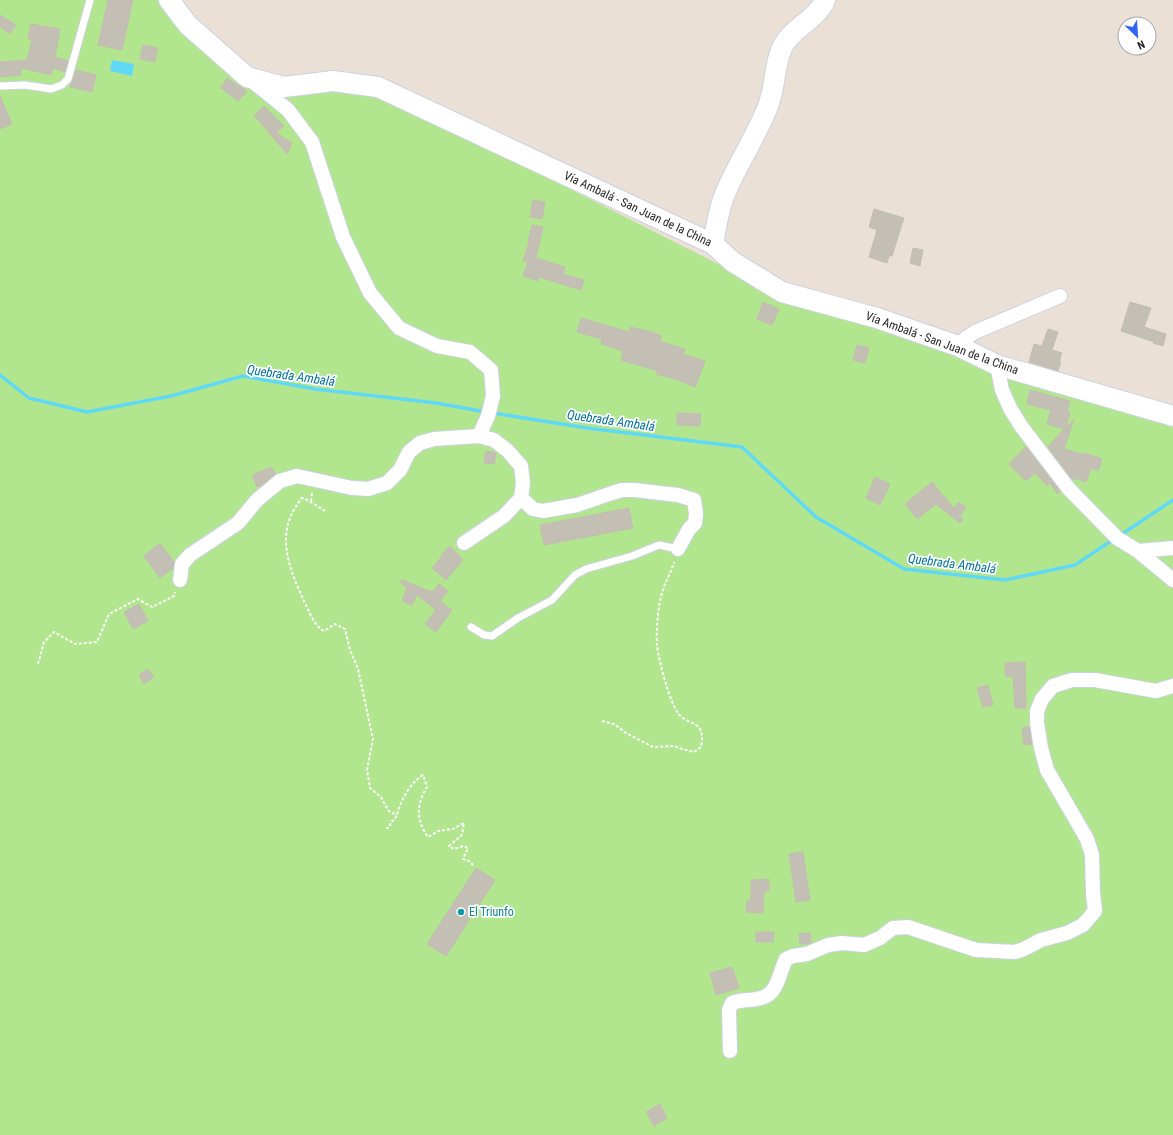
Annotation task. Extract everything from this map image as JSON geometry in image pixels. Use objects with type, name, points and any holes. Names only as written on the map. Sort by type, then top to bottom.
[{"type":"street","name":"Vía Ambalá - San Juan de la China","points":[[169,0],[188,25],[247,77],[284,87],[334,81],[378,87],[713,244],[733,262],[782,292],[877,318],[958,346],[997,365],[1173,416]]},
{"type":"street","points":[[713,244],[723,200],[768,107],[774,88],[777,63],[784,44],[800,26],[822,8],[825,0]]},
{"type":"street","points":[[247,77],[288,110],[312,142],[343,237],[370,293],[399,328],[437,346],[470,352],[491,370],[492,396],[488,416],[479,436]]},
{"type":"street","points":[[958,346],[975,332],[1060,296]]},
{"type":"street","points":[[997,365],[1002,390],[1010,408],[1021,426],[1069,489],[1117,538],[1138,551],[1173,580]]},
{"type":"street","points":[[180,580],[182,564],[190,555],[238,523],[258,500],[280,481],[297,476],[352,488],[368,489],[387,483],[400,470],[409,452],[420,443],[434,440],[479,436],[494,440],[508,451],[521,466],[523,483],[521,498],[504,516],[464,543]]},
{"type":"street","points":[[521,498],[533,508],[543,511],[577,505],[622,490],[678,495],[694,500],[696,514],[695,523],[678,549]]},
{"type":"street","points":[[1138,551],[1173,548]]},
{"type":"street","points":[[730,1051],[729,1010],[732,1003],[740,1000],[760,998],[769,995],[779,981],[782,967],[786,959],[793,956],[807,954],[828,945],[842,943],[864,945],[880,938],[893,928],[908,927],[976,950],[1015,952],[1041,940],[1067,933],[1083,926],[1095,911],[1092,855],[1087,839],[1047,770],[1041,748],[1037,723],[1037,711],[1042,699],[1053,686],[1072,680],[1095,680],[1156,691],[1173,686]]},
{"type":"lane","points":[[0,86],[25,85],[51,89],[62,85],[68,79],[90,0]]},
{"type":"lane","points":[[471,627],[484,635],[492,636],[518,618],[552,600],[576,575],[586,569],[632,556],[659,545],[678,549]]},
{"type":"path","points":[[325,511],[311,501],[302,498],[294,508],[285,539],[287,559],[304,602],[319,628],[324,631],[335,624],[345,629],[350,650],[358,669],[373,739],[367,770],[370,788],[381,797],[391,813],[397,814]]},
{"type":"path","points":[[602,721],[614,724],[626,733],[653,747],[674,746],[694,752],[701,747],[703,738],[700,728],[685,720],[678,713],[668,688],[657,645],[658,617],[662,593],[671,572],[678,549]]},
{"type":"path","points":[[38,664],[44,642],[54,632],[75,644],[97,642],[109,614],[138,599],[152,607],[174,596],[180,580]]},
{"type":"path","points":[[386,828],[389,828],[391,822],[395,819],[403,798],[410,788],[423,776],[427,787],[422,795],[418,809],[421,827],[428,837],[438,831],[453,829],[464,823],[462,835],[449,846],[454,849],[463,846],[468,848],[463,859],[469,861],[473,865]]},
{"type":"green space","points":[[0,0],[169,0],[247,77],[377,91],[781,296],[1173,420],[1173,1135],[0,1135]]},
{"type":"water","points":[[112,60],[134,64],[132,76],[110,71]]},
{"type":"building","points":[[108,0],[133,0],[122,50],[98,45]]},
{"type":"building","points":[[0,15],[16,25],[10,34],[0,27]]},
{"type":"building","points":[[31,24],[60,29],[55,57],[68,61],[65,72],[53,68],[51,75],[21,68],[21,75],[0,77],[0,62],[27,60],[32,39],[28,39]]},
{"type":"building","points":[[143,45],[158,48],[155,62],[140,59]]},
{"type":"building","points":[[76,70],[96,75],[92,92],[70,87]]},
{"type":"building","points":[[227,78],[247,91],[238,101],[221,88]]},
{"type":"building","points":[[0,96],[12,124],[0,129]]},
{"type":"building","points":[[264,106],[284,126],[276,133],[292,143],[287,154],[254,115]]},
{"type":"building","points":[[533,200],[545,202],[542,219],[530,217]]},
{"type":"building","points":[[874,209],[904,218],[892,256],[889,256],[887,263],[869,257],[877,230],[869,227]]},
{"type":"building","points":[[532,225],[543,227],[536,258],[565,267],[563,274],[584,280],[581,290],[539,277],[538,281],[523,276],[528,262],[523,261],[529,242]]},
{"type":"building","points":[[913,248],[923,250],[920,266],[910,263]]},
{"type":"building","points":[[763,302],[779,309],[772,325],[757,319]]},
{"type":"building","points":[[1130,302],[1151,308],[1144,327],[1166,334],[1163,346],[1121,331]]},
{"type":"building","points":[[581,318],[629,332],[630,327],[649,331],[662,336],[660,341],[685,349],[683,354],[705,361],[695,387],[675,379],[656,374],[658,371],[621,360],[623,351],[601,344],[602,339],[577,332]]},
{"type":"building","points":[[1048,329],[1058,332],[1052,350],[1062,353],[1058,371],[1029,362],[1034,344],[1042,346]]},
{"type":"building","points":[[857,345],[869,348],[865,363],[853,360]]},
{"type":"building","points":[[1030,390],[1070,401],[1067,412],[1070,412],[1066,428],[1074,419],[1064,449],[1085,455],[1085,453],[1102,459],[1098,471],[1091,468],[1086,482],[1074,478],[1072,480],[1048,447],[1064,429],[1047,424],[1051,410],[1027,404]]},
{"type":"building","points":[[677,413],[701,414],[700,426],[677,425]]},
{"type":"building","points":[[1026,447],[1060,491],[1057,494],[1050,483],[1047,486],[1035,473],[1026,481],[1009,464]]},
{"type":"building","points":[[486,451],[496,453],[494,464],[484,463]]},
{"type":"building","points":[[272,467],[275,474],[261,486],[257,487],[252,475]]},
{"type":"building","points":[[875,477],[890,484],[880,505],[866,498]]},
{"type":"building","points":[[932,482],[954,508],[959,502],[966,508],[960,516],[963,520],[960,523],[936,504],[917,519],[905,504]]},
{"type":"building","points":[[629,508],[633,528],[544,545],[540,525]]},
{"type":"building","points":[[160,543],[174,562],[173,568],[160,578],[144,556]]},
{"type":"building","points":[[450,546],[463,560],[446,580],[432,568],[442,556],[441,555]]},
{"type":"building","points":[[402,580],[432,592],[439,584],[448,591],[440,601],[452,610],[436,632],[425,624],[436,610],[417,595],[412,605],[402,601],[407,588],[400,582]]},
{"type":"building","points":[[139,604],[148,621],[133,629],[124,612]]},
{"type":"building","points":[[1025,662],[1026,708],[1015,708],[1013,676],[1006,677],[1005,663]]},
{"type":"building","points":[[148,669],[154,677],[144,684],[139,675]]},
{"type":"building","points":[[988,685],[993,705],[983,707],[977,688]]},
{"type":"building","points":[[1029,727],[1032,744],[1024,745],[1022,728]]},
{"type":"building","points":[[803,852],[810,900],[796,902],[789,854]]},
{"type":"building","name":"El Triunfo","points":[[476,868],[495,880],[446,956],[427,944]]},
{"type":"building","points":[[769,879],[769,891],[764,891],[763,913],[746,912],[747,900],[751,900],[751,880]]},
{"type":"building","points":[[756,932],[774,932],[773,942],[756,942]]},
{"type":"building","points":[[810,933],[811,943],[800,944],[799,934]]},
{"type":"building","points":[[732,967],[739,988],[716,995],[710,973]]},
{"type":"building","points":[[660,1104],[667,1118],[654,1126],[646,1112]]},
{"type":"waterway","name":"Quebrada Ambalá","points":[[0,375],[29,398],[87,412],[171,396],[243,376],[315,389],[436,403],[486,412]]},
{"type":"waterway","name":"Quebrada Ambalá","points":[[493,413],[587,428],[742,447],[816,517],[904,569],[1005,580],[1075,565],[1114,539]]},
{"type":"waterway","name":"Quebrada Ambalá","points":[[1119,536],[1173,500]]},
{"type":"place","name":"El Triunfo","points":[[461,912]]}]
